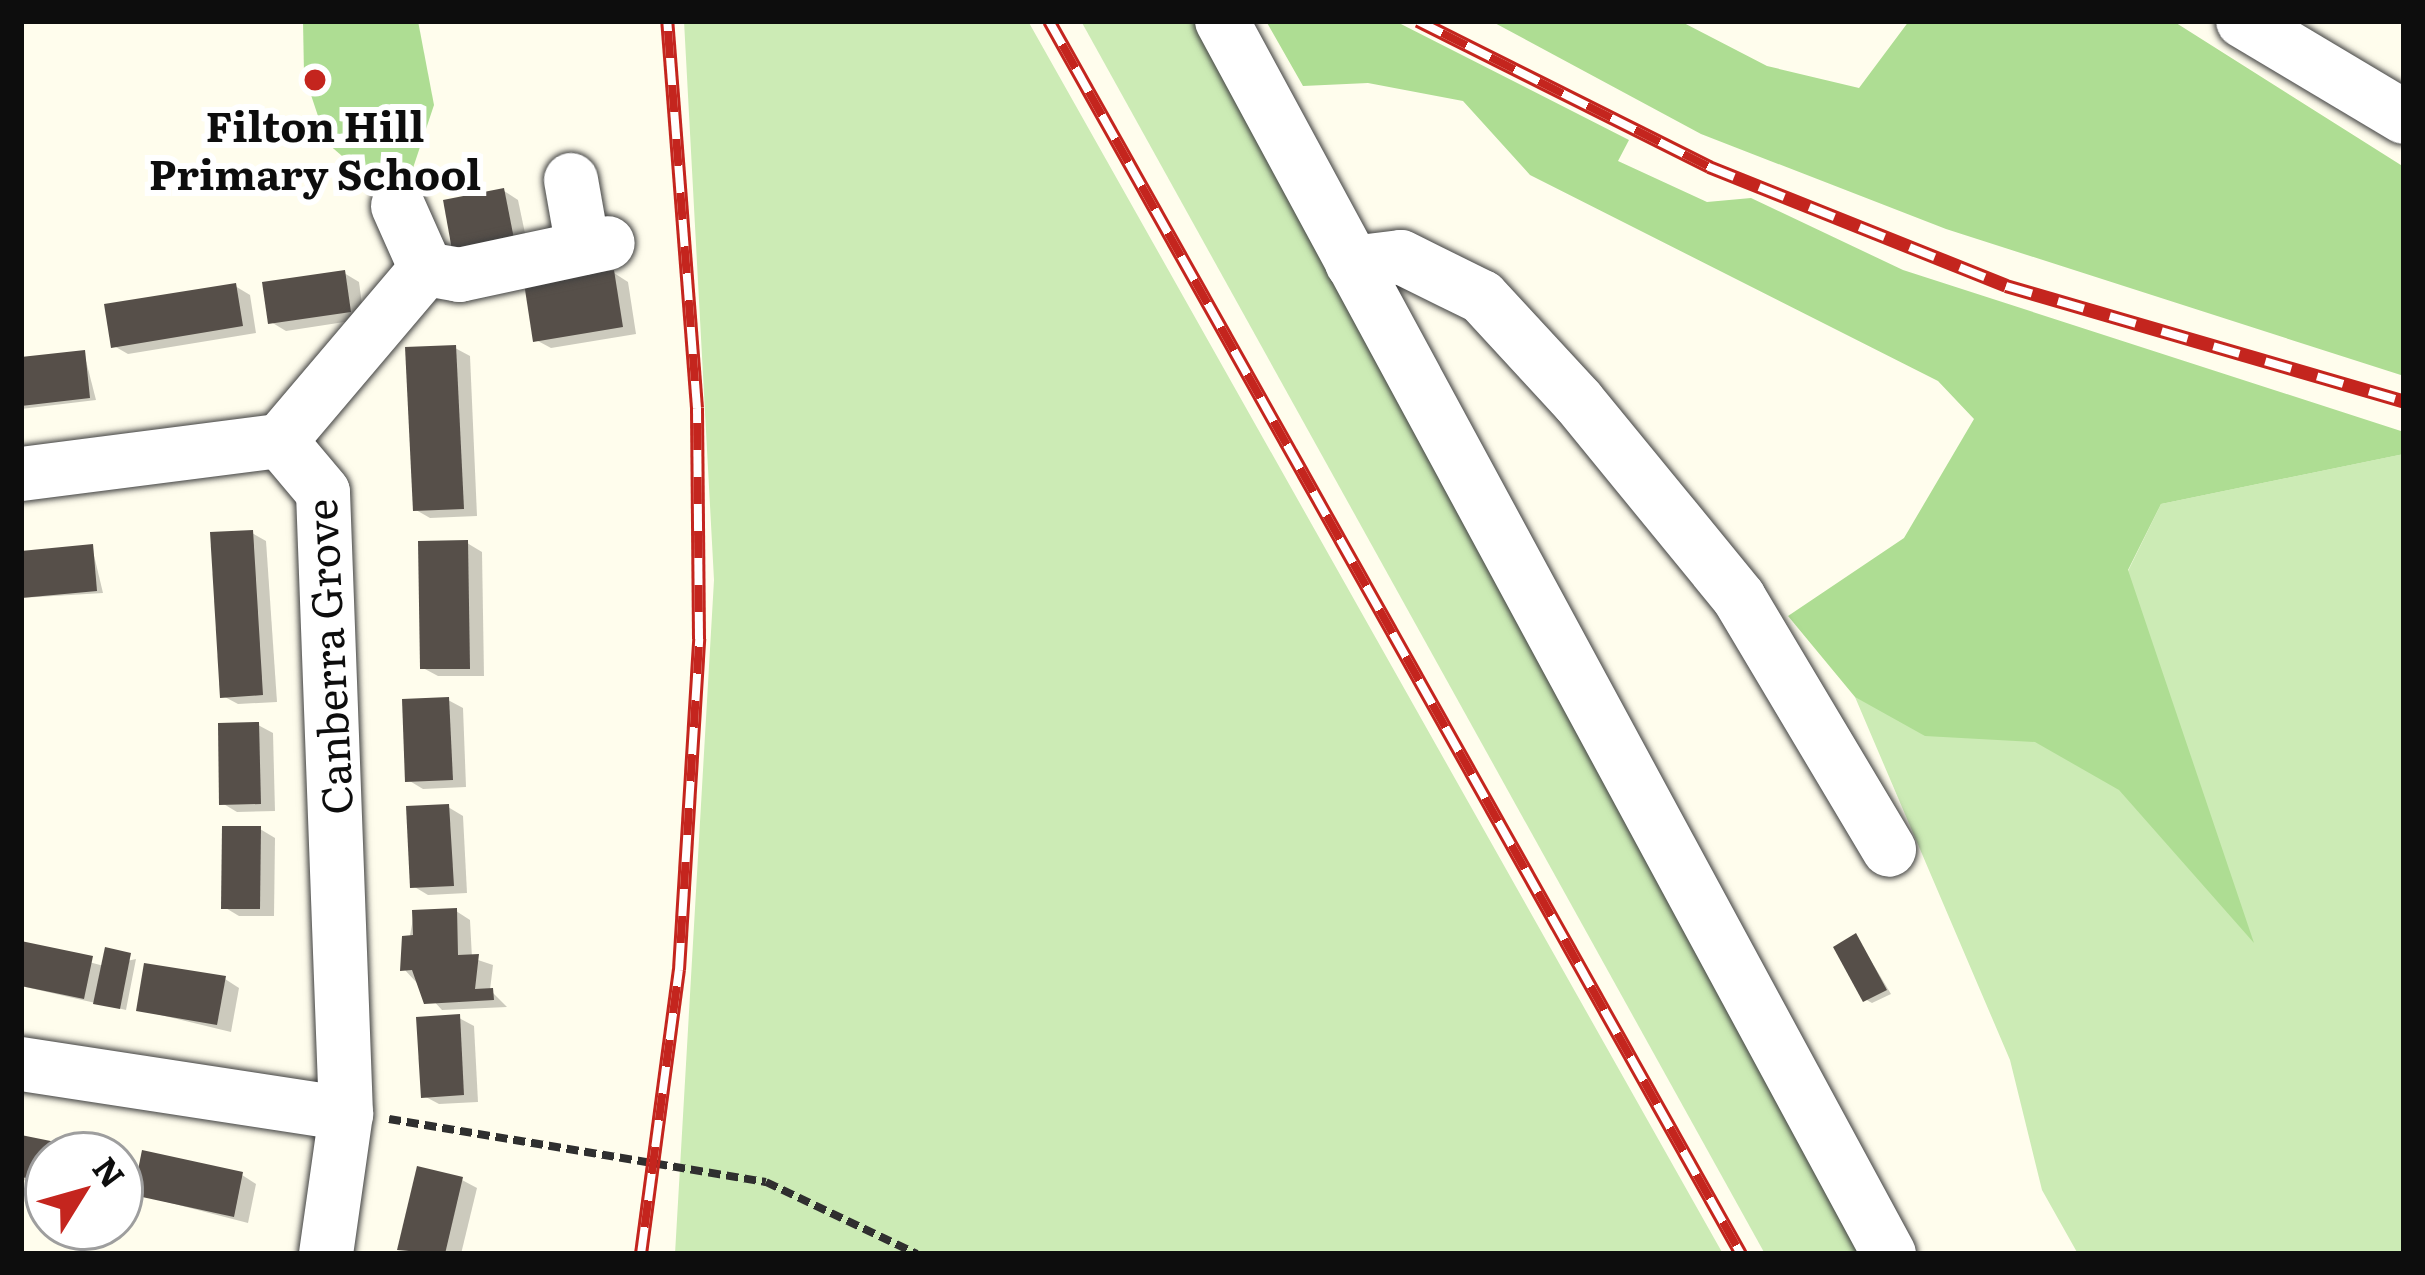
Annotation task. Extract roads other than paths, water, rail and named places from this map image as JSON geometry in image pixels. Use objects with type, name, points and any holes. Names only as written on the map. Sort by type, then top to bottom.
[{"type":"street","points":[[1222,21],[1889,1254]]},
{"type":"street","points":[[2243,21],[2404,117]]},
{"type":"street","points":[[398,206],[426,268],[459,275],[596,246],[571,180]]},
{"type":"street","points":[[1352,262],[1401,257],[1482,297],[1578,401],[1739,598],[1889,850]]},
{"type":"street","name":"Canberra Grove","points":[[326,1254],[346,1114],[323,492],[280,441],[426,268]]},
{"type":"street","points":[[21,474],[280,441]]},
{"type":"street","points":[[21,1064],[346,1114]]},
{"type":"railway","points":[[641,1254],[679,970],[699,639],[697,408],[667,21]]},
{"type":"railway","points":[[1049,21],[1741,1254]]},
{"type":"railway","points":[[1418,21],[1709,167],[2006,286],[2404,402]]},
{"type":"place","name":"Filton Hill Primary School","points":[[315,80]]}]
